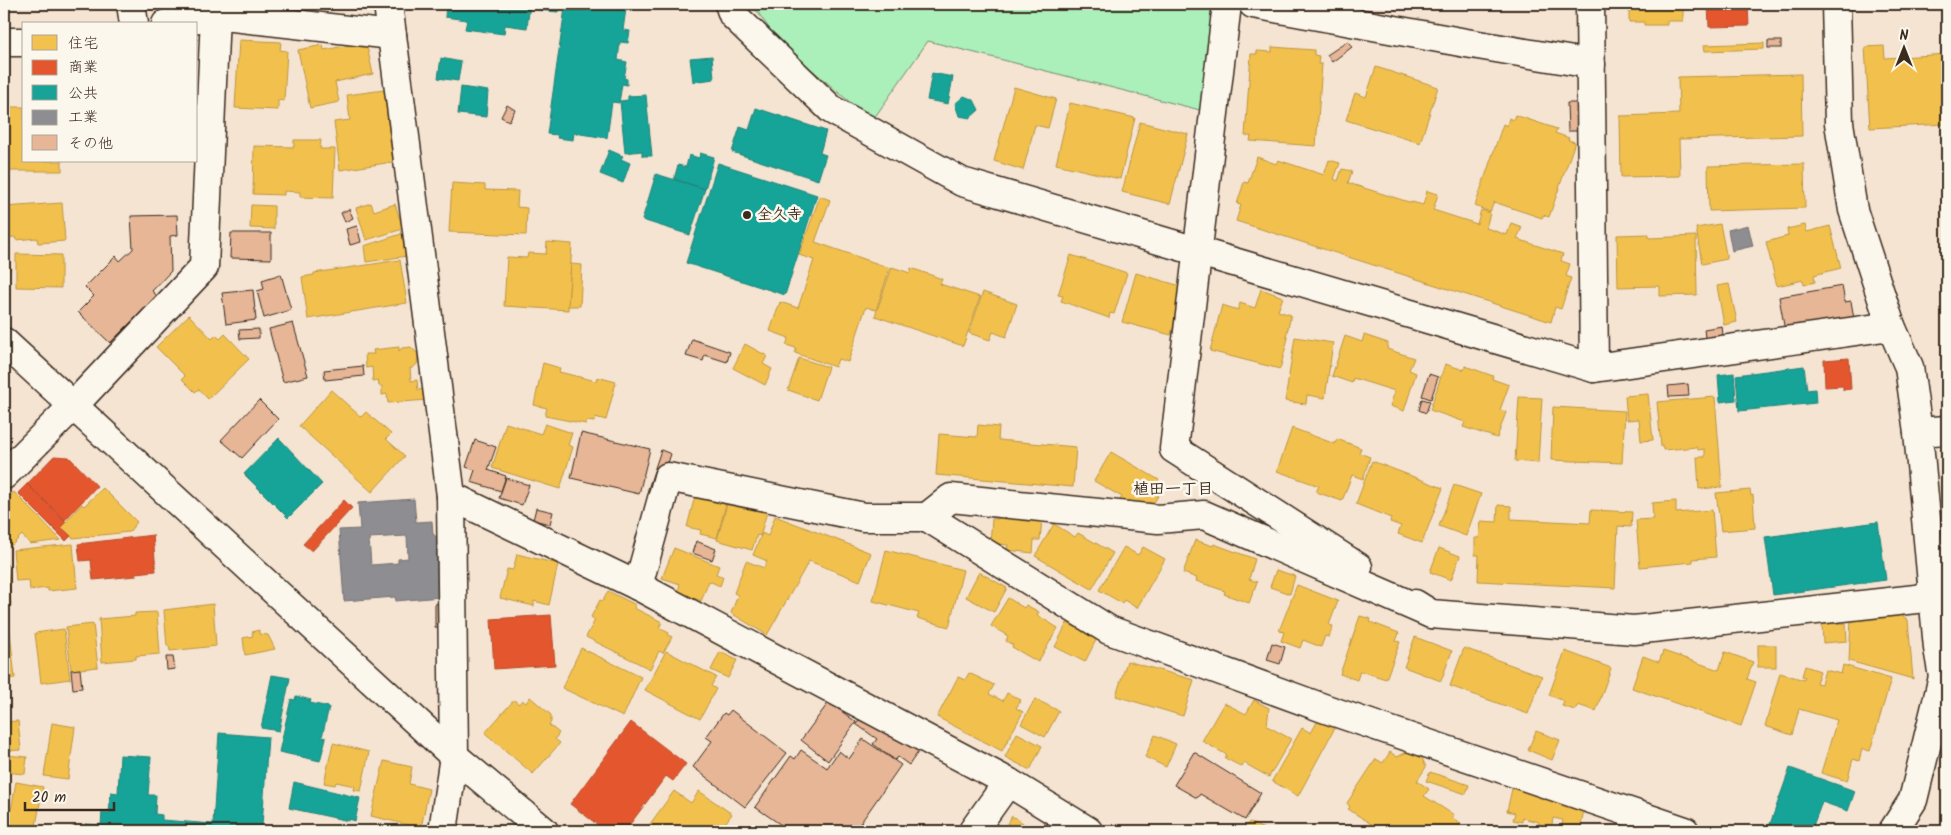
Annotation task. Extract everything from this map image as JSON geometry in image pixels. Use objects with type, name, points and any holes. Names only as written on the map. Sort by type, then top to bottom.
[{"type":"street","points":[[131,4],[134,22]]},
{"type":"street","points":[[388,4],[451,496],[454,756],[443,831]]},
{"type":"street","points":[[729,4],[733,15],[832,110],[962,182],[1594,368],[1892,326]]},
{"type":"street","points":[[1227,4],[1174,449],[1431,614]]},
{"type":"street","points":[[1252,4],[1591,64]]},
{"type":"street","points":[[1590,4],[1594,368]]},
{"type":"street","points":[[1836,4],[1839,123],[1854,210],[1892,326],[1909,367],[1918,432],[1934,597],[1943,650],[1943,677],[1915,791],[1912,800],[1893,831]]},
{"type":"street","points":[[177,22],[215,15],[392,35]]},
{"type":"street","points":[[4,475],[74,406],[204,267],[215,15]]},
{"type":"street","points":[[4,42],[22,42]]},
{"type":"street","points":[[4,342],[454,756],[544,831]]},
{"type":"street","points":[[1918,432],[1947,430]]},
{"type":"street","points":[[638,586],[668,477],[864,516],[927,516],[1109,630],[1326,710],[1685,831]]},
{"type":"street","points":[[451,496],[638,586],[1008,782],[1088,831]]},
{"type":"street","points":[[927,516],[950,498],[1158,519],[1204,514],[1431,614],[1634,630],[1934,597]]},
{"type":"street","points":[[973,831],[1008,782]]},
{"type":"green space","points":[[752,4],[1214,4],[1200,110],[928,41],[872,121],[778,41]]},
{"type":"building: 住宅","points":[[305,4],[329,4],[329,9],[305,9]]},
{"type":"building: 住宅","points":[[1629,4],[1683,4],[1683,21],[1667,21],[1667,25],[1644,25],[1644,22],[1629,22]]},
{"type":"building: 住宅","points":[[239,40],[281,42],[280,50],[287,51],[284,101],[278,100],[278,110],[235,108]]},
{"type":"building: 住宅","points":[[366,42],[373,74],[335,82],[339,102],[310,108],[298,50],[323,45],[324,50]]},
{"type":"building: 住宅","points":[[1764,43],[1764,49],[1705,51],[1704,45]]},
{"type":"building: 住宅","points":[[1884,46],[1885,58],[1947,54],[1947,124],[1870,128],[1865,47]]},
{"type":"building: 住宅","points":[[1272,47],[1314,50],[1314,55],[1319,56],[1318,64],[1322,64],[1316,146],[1250,141],[1251,136],[1245,136],[1251,54],[1257,54],[1257,51],[1272,52]]},
{"type":"building: 住宅","points":[[1376,67],[1438,87],[1420,143],[1346,120],[1355,93],[1366,97]]},
{"type":"building: 住宅","points":[[1801,74],[1802,136],[1679,139],[1680,176],[1621,177],[1620,116],[1679,114],[1678,77]]},
{"type":"building: 住宅","points":[[1014,87],[1056,99],[1048,128],[1035,125],[1023,170],[994,161]]},
{"type":"building: 住宅","points":[[384,90],[393,162],[340,170],[334,122],[350,120],[347,95]]},
{"type":"building: 住宅","points":[[1070,103],[1135,118],[1120,179],[1056,164]]},
{"type":"building: 住宅","points":[[4,107],[22,107],[22,162],[62,162],[62,171],[4,171]]},
{"type":"building: 住宅","points":[[1515,115],[1557,129],[1555,133],[1575,142],[1549,217],[1543,215],[1542,218],[1494,202],[1490,212],[1475,206],[1503,124],[1507,126],[1509,118],[1513,120]]},
{"type":"building: 住宅","points":[[1140,122],[1188,134],[1170,204],[1122,192]]},
{"type":"building: 住宅","points":[[294,140],[321,140],[320,149],[335,149],[333,198],[300,197],[300,192],[284,191],[284,195],[253,194],[254,146],[294,147]]},
{"type":"building: 住宅","points":[[1257,157],[1276,164],[1278,160],[1324,175],[1329,160],[1340,163],[1334,179],[1338,181],[1342,169],[1352,171],[1348,183],[1423,205],[1427,191],[1438,194],[1433,210],[1477,224],[1481,210],[1490,213],[1486,228],[1507,235],[1511,223],[1522,227],[1517,239],[1563,254],[1561,261],[1570,264],[1566,276],[1571,278],[1561,309],[1555,307],[1551,322],[1236,221],[1241,205],[1237,204],[1244,182],[1248,183]]},
{"type":"building: 住宅","points":[[1804,164],[1805,208],[1709,211],[1708,166]]},
{"type":"building: 住宅","points":[[452,183],[485,185],[485,190],[518,191],[517,207],[527,208],[526,235],[449,232]]},
{"type":"building: 住宅","points":[[820,196],[830,200],[815,242],[890,268],[876,310],[866,307],[848,362],[838,359],[835,367],[795,353],[796,348],[786,345],[789,338],[770,331],[780,302],[798,308],[814,260],[799,255]]},
{"type":"building: 住宅","points":[[62,203],[65,241],[38,243],[37,238],[16,240],[15,237],[4,238],[4,207]]},
{"type":"building: 住宅","points":[[371,203],[374,211],[395,204],[403,229],[366,240],[356,208]]},
{"type":"building: 住宅","points":[[251,205],[274,206],[274,229],[250,228]]},
{"type":"building: 住宅","points":[[1720,224],[1727,259],[1702,264],[1696,228]]},
{"type":"building: 住宅","points":[[1805,225],[1807,232],[1830,226],[1841,268],[1814,275],[1815,282],[1804,285],[1803,280],[1777,286],[1766,242],[1788,236],[1787,229]]},
{"type":"building: 住宅","points":[[404,233],[407,256],[366,262],[364,246]]},
{"type":"building: 住宅","points":[[1649,234],[1649,238],[1696,236],[1697,295],[1660,296],[1660,286],[1618,287],[1617,235]]},
{"type":"building: 住宅","points":[[547,242],[572,244],[568,310],[504,306],[507,257],[527,258],[528,253],[546,254]]},
{"type":"building: 住宅","points":[[16,254],[61,255],[61,288],[16,287]]},
{"type":"building: 住宅","points":[[1071,255],[1127,273],[1114,314],[1110,313],[1109,318],[1061,301],[1063,296],[1058,295]]},
{"type":"building: 住宅","points":[[400,260],[407,303],[308,319],[302,277],[314,275],[314,273]]},
{"type":"building: 住宅","points":[[4,262],[11,268],[4,277]]},
{"type":"building: 住宅","points":[[571,264],[582,265],[580,306],[568,306]]},
{"type":"building: 住宅","points":[[892,267],[910,273],[911,268],[942,279],[940,284],[980,297],[963,346],[875,316]]},
{"type":"building: 住宅","points":[[1136,273],[1184,287],[1171,335],[1122,322]]},
{"type":"building: 住宅","points":[[1729,284],[1737,322],[1724,325],[1717,286]]},
{"type":"building: 住宅","points":[[1261,289],[1283,297],[1278,311],[1291,315],[1286,337],[1288,338],[1280,369],[1210,351],[1222,305],[1238,310],[1240,303],[1255,308]]},
{"type":"building: 住宅","points":[[983,292],[1017,304],[1006,337],[993,332],[990,340],[969,333]]},
{"type":"building: 住宅","points":[[189,315],[212,339],[216,335],[220,339],[225,334],[249,359],[208,399],[199,389],[195,392],[182,379],[185,376],[156,347]]},
{"type":"building: 住宅","points":[[1364,335],[1388,343],[1387,349],[1414,358],[1409,370],[1416,373],[1404,411],[1390,406],[1395,391],[1353,378],[1352,383],[1332,376],[1345,336],[1362,342]]},
{"type":"building: 住宅","points":[[1295,337],[1333,343],[1325,398],[1307,395],[1306,404],[1285,401]]},
{"type":"building: 住宅","points":[[745,344],[767,356],[763,364],[772,369],[765,385],[733,368]]},
{"type":"building: 住宅","points":[[399,347],[399,351],[402,348],[411,347],[418,354],[417,364],[410,368],[411,381],[417,380],[418,390],[427,389],[428,400],[388,403],[387,394],[382,395],[382,386],[379,386],[378,380],[373,381],[372,367],[366,368],[365,354],[374,354],[373,350]]},
{"type":"building: 住宅","points":[[799,358],[828,367],[817,400],[788,390]]},
{"type":"building: 住宅","points":[[543,363],[560,368],[559,372],[596,381],[597,377],[616,382],[606,420],[595,417],[594,422],[587,421],[586,424],[545,416],[547,408],[534,405]]},
{"type":"building: 住宅","points":[[1445,364],[1464,370],[1465,366],[1493,376],[1492,379],[1509,385],[1500,410],[1506,412],[1497,438],[1463,427],[1465,422],[1430,410]]},
{"type":"building: 住宅","points":[[331,390],[361,417],[366,412],[391,434],[386,439],[405,456],[372,492],[299,426]]},
{"type":"building: 住宅","points":[[1648,394],[1653,440],[1641,441],[1639,419],[1627,420],[1625,396]]},
{"type":"building: 住宅","points":[[1519,397],[1542,398],[1538,463],[1515,461]]},
{"type":"building: 住宅","points":[[1715,397],[1722,487],[1699,489],[1697,457],[1705,457],[1705,449],[1698,450],[1697,447],[1663,450],[1663,447],[1661,447],[1657,402]]},
{"type":"building: 住宅","points":[[1553,407],[1625,411],[1622,463],[1551,460]]},
{"type":"building: 住宅","points":[[506,423],[541,434],[545,424],[572,433],[568,445],[573,447],[560,489],[492,468]]},
{"type":"building: 住宅","points":[[978,425],[999,427],[998,440],[1076,447],[1073,487],[936,475],[939,434],[977,437]]},
{"type":"building: 住宅","points":[[1292,428],[1335,444],[1337,439],[1361,448],[1359,453],[1370,457],[1363,479],[1352,475],[1342,501],[1316,492],[1319,486],[1277,471]]},
{"type":"building: 住宅","points":[[1111,452],[1159,480],[1157,483],[1163,487],[1148,513],[1118,503],[1122,497],[1094,481]]},
{"type":"building: 住宅","points":[[1372,461],[1443,488],[1422,543],[1398,534],[1401,526],[1390,522],[1391,518],[1356,504]]},
{"type":"building: 住宅","points":[[1454,485],[1481,494],[1466,536],[1439,526]]},
{"type":"building: 住宅","points":[[103,488],[137,522],[129,532],[73,538],[61,527],[82,504],[84,506]]},
{"type":"building: 住宅","points":[[1750,490],[1751,496],[1753,495],[1755,528],[1721,531],[1716,493]]},
{"type":"building: 住宅","points":[[14,492],[61,540],[30,544],[22,535],[11,546],[4,541],[4,502]]},
{"type":"building: 住宅","points":[[696,492],[727,500],[717,538],[700,534],[701,530],[687,527]]},
{"type":"building: 住宅","points":[[728,501],[767,512],[760,536],[757,535],[752,550],[717,540]]},
{"type":"building: 住宅","points":[[1676,501],[1676,513],[1712,510],[1716,557],[1693,559],[1693,562],[1640,567],[1636,520],[1653,519],[1652,503]]},
{"type":"building: 住宅","points":[[1498,505],[1511,506],[1511,519],[1590,523],[1591,510],[1632,512],[1631,527],[1618,526],[1615,588],[1478,581],[1479,555],[1475,555],[1475,538],[1479,538],[1481,521],[1497,522]]},
{"type":"building: 住宅","points":[[775,516],[871,553],[860,581],[809,561],[767,635],[731,613],[738,595],[734,593],[746,561],[764,568],[767,561],[753,555],[762,533],[768,536]]},
{"type":"building: 住宅","points":[[999,516],[1042,519],[1040,540],[1034,540],[1033,553],[1007,550],[1008,545],[990,543],[992,519],[998,519]]},
{"type":"building: 住宅","points":[[1054,524],[1075,537],[1078,533],[1113,553],[1092,589],[1035,556]]},
{"type":"building: 住宅","points":[[1195,540],[1213,546],[1214,544],[1255,559],[1249,579],[1257,582],[1249,603],[1224,594],[1225,591],[1196,581],[1197,578],[1183,573]]},
{"type":"building: 住宅","points":[[73,544],[77,588],[48,591],[48,588],[30,590],[29,580],[16,581],[13,550]]},
{"type":"building: 住宅","points":[[1124,547],[1138,555],[1143,547],[1165,559],[1137,608],[1124,600],[1122,603],[1099,590]]},
{"type":"building: 住宅","points":[[674,548],[719,566],[716,574],[723,577],[720,586],[709,581],[701,601],[678,591],[680,584],[662,578]]},
{"type":"building: 住宅","points":[[1439,548],[1460,556],[1451,580],[1430,572]]},
{"type":"building: 住宅","points":[[886,550],[963,570],[949,627],[917,618],[919,613],[873,601]]},
{"type":"building: 住宅","points":[[517,554],[558,564],[549,605],[534,601],[534,606],[500,598],[507,569],[513,570]]},
{"type":"building: 住宅","points":[[4,564],[7,564],[11,605],[4,606]]},
{"type":"building: 住宅","points":[[1276,570],[1295,576],[1290,594],[1270,587]]},
{"type":"building: 住宅","points":[[979,572],[1007,588],[994,612],[966,597]]},
{"type":"building: 住宅","points":[[1297,585],[1338,601],[1329,625],[1333,626],[1329,637],[1325,636],[1321,647],[1303,640],[1300,648],[1281,641],[1284,632],[1279,631]]},
{"type":"building: 住宅","points":[[608,591],[636,605],[634,608],[662,622],[659,628],[669,633],[668,635],[672,637],[663,653],[659,651],[650,669],[586,637],[595,620],[591,617],[600,600],[603,601]]},
{"type":"building: 住宅","points":[[1008,598],[1024,608],[1026,605],[1039,612],[1037,615],[1058,628],[1038,662],[1012,647],[1013,645],[1006,641],[1008,636],[991,626]]},
{"type":"building: 住宅","points":[[213,604],[216,646],[170,651],[169,646],[167,646],[164,610]]},
{"type":"building: 住宅","points":[[157,612],[160,654],[136,656],[136,659],[102,662],[99,619],[135,616],[135,613]]},
{"type":"building: 住宅","points":[[1899,613],[1908,620],[1913,679],[1849,661],[1851,619]]},
{"type":"building: 住宅","points":[[1360,616],[1371,619],[1370,622],[1399,633],[1396,641],[1400,642],[1386,679],[1360,671],[1357,680],[1340,674]]},
{"type":"building: 住宅","points":[[4,623],[9,623],[15,678],[4,679]]},
{"type":"building: 住宅","points":[[1067,623],[1097,638],[1085,662],[1055,647]]},
{"type":"building: 住宅","points":[[1846,623],[1847,641],[1823,643],[1822,624]]},
{"type":"building: 住宅","points":[[93,624],[98,667],[71,670],[66,627]]},
{"type":"building: 住宅","points":[[64,629],[70,679],[41,683],[35,633]]},
{"type":"building: 住宅","points":[[259,630],[259,634],[268,635],[275,649],[245,655],[243,638],[253,636],[252,632]]},
{"type":"building: 住宅","points":[[1415,637],[1452,651],[1441,681],[1404,667]]},
{"type":"building: 住宅","points":[[1758,645],[1776,645],[1776,667],[1758,667]]},
{"type":"building: 住宅","points":[[581,648],[641,677],[623,717],[562,688]]},
{"type":"building: 住宅","points":[[1464,648],[1542,676],[1528,714],[1450,686]]},
{"type":"building: 住宅","points":[[666,651],[716,677],[711,686],[716,689],[700,719],[645,690]]},
{"type":"building: 住宅","points":[[1565,651],[1611,668],[1596,711],[1578,705],[1575,710],[1562,706],[1564,701],[1549,695]]},
{"type":"building: 住宅","points":[[1663,651],[1719,670],[1725,652],[1753,662],[1747,679],[1756,682],[1741,726],[1632,688],[1643,656],[1659,662]]},
{"type":"building: 住宅","points":[[720,652],[737,660],[728,678],[711,670]]},
{"type":"building: 住宅","points":[[1127,661],[1194,680],[1183,716],[1116,696]]},
{"type":"building: 住宅","points":[[1843,665],[1891,679],[1870,751],[1862,749],[1859,761],[1853,759],[1847,781],[1821,773],[1837,720],[1799,709],[1792,735],[1765,726],[1780,673],[1804,680],[1805,677],[1802,676],[1805,666],[1820,671],[1816,683],[1821,684],[1825,670],[1841,674]]},
{"type":"building: 住宅","points":[[969,673],[994,685],[989,694],[1003,701],[1007,693],[1021,700],[1016,708],[1023,712],[1002,751],[937,717],[958,677],[965,680]]},
{"type":"building: 住宅","points":[[530,697],[551,715],[549,725],[559,733],[555,739],[560,743],[533,774],[485,733],[514,700],[519,704],[522,700],[526,703]]},
{"type":"building: 住宅","points":[[1035,699],[1059,711],[1045,737],[1021,724]]},
{"type":"building: 住宅","points":[[1254,700],[1269,708],[1267,726],[1291,739],[1269,777],[1244,763],[1242,767],[1225,758],[1227,755],[1202,741],[1224,703],[1246,714]]},
{"type":"building: 住宅","points":[[1322,713],[1338,722],[1298,796],[1272,781],[1302,728],[1311,733]]},
{"type":"building: 住宅","points":[[18,721],[21,750],[4,751],[4,722]]},
{"type":"building: 住宅","points":[[52,723],[75,727],[68,779],[44,776]]},
{"type":"building: 住宅","points":[[1536,731],[1560,740],[1552,760],[1528,750]]},
{"type":"building: 住宅","points":[[1017,733],[1042,746],[1030,770],[1005,757]]},
{"type":"building: 住宅","points":[[1155,735],[1176,744],[1166,767],[1145,757]]},
{"type":"building: 住宅","points":[[333,743],[369,752],[361,791],[354,790],[355,786],[336,782],[335,785],[324,783]]},
{"type":"building: 住宅","points":[[1390,752],[1397,757],[1407,752],[1414,752],[1422,758],[1426,767],[1417,781],[1429,789],[1424,796],[1454,815],[1452,818],[1461,823],[1456,831],[1382,831],[1348,809],[1350,807],[1347,803],[1376,759],[1383,763]]},
{"type":"building: 住宅","points":[[6,755],[27,757],[25,774],[4,772]]},
{"type":"building: 住宅","points":[[384,761],[412,767],[409,784],[429,789],[421,828],[371,816]]},
{"type":"building: 住宅","points":[[1430,772],[1469,785],[1466,794],[1426,781]]},
{"type":"building: 住宅","points":[[1514,780],[1585,804],[1580,831],[1561,830],[1563,820],[1553,818],[1551,830],[1538,827],[1539,822],[1522,818],[1522,822],[1513,820],[1515,813],[1507,811]]},
{"type":"building: 住宅","points":[[16,782],[43,787],[35,831],[10,831],[11,822],[9,822]]},
{"type":"building: 住宅","points":[[674,791],[691,803],[699,791],[732,814],[723,826],[728,829],[726,831],[660,831],[650,824]]},
{"type":"building: 住宅","points":[[1012,816],[1023,823],[1020,827],[1028,831],[1003,831]]},
{"type":"building: 住宅","points":[[1249,822],[1268,831],[1245,831]]},
{"type":"building: 住宅","points":[[1047,823],[1062,831],[1042,831]]},
{"type":"building: 商業","points":[[1708,4],[1748,4],[1749,26],[1709,27]]},
{"type":"building: 商業","points":[[1849,358],[1851,389],[1843,390],[1843,386],[1825,387],[1824,360]]},
{"type":"building: 商業","points":[[54,456],[69,457],[97,486],[65,520],[27,484]]},
{"type":"building: 商業","points":[[27,484],[66,522],[61,527],[71,536],[66,541],[18,493]]},
{"type":"building: 商業","points":[[344,500],[352,508],[312,551],[303,544]]},
{"type":"building: 商業","points":[[153,535],[156,571],[135,573],[136,576],[93,580],[91,560],[80,561],[78,544]]},
{"type":"building: 商業","points":[[551,615],[555,665],[494,669],[491,619]]},
{"type":"building: 商業","points":[[631,722],[686,764],[673,781],[666,776],[625,831],[606,831],[570,804]]},
{"type":"building: 公共","points":[[446,4],[530,4],[527,28],[505,25],[504,34],[465,29],[467,20],[445,17]]},
{"type":"building: 公共","points":[[531,4],[590,4],[626,9],[623,30],[630,31],[628,43],[620,42],[618,60],[627,62],[624,78],[627,79],[627,85],[622,84],[619,103],[612,102],[607,138],[574,133],[573,140],[557,138],[558,135],[547,134],[565,8],[558,7],[558,12],[539,10],[539,5]]},
{"type":"building: 公共","points":[[712,56],[714,79],[693,82],[690,58]]},
{"type":"building: 公共","points":[[441,58],[461,62],[458,81],[438,78]]},
{"type":"building: 公共","points":[[932,73],[953,77],[948,104],[927,100]]},
{"type":"building: 公共","points":[[461,87],[488,91],[486,117],[458,114]]},
{"type":"building: 公共","points":[[646,95],[652,156],[642,156],[642,151],[625,153],[620,101],[628,100],[628,96]]},
{"type":"building: 公共","points":[[964,96],[974,100],[979,110],[970,118],[959,116],[955,104]]},
{"type":"building: 公共","points":[[756,108],[826,131],[820,153],[826,155],[818,180],[732,152],[740,127],[749,130]]},
{"type":"building: 公共","points":[[609,150],[623,156],[621,159],[630,163],[623,183],[600,174]]},
{"type":"building: 公共","points":[[700,153],[714,157],[705,189],[674,179],[678,165],[686,167],[689,155],[699,158]]},
{"type":"building: 公共","points":[[718,163],[817,195],[785,295],[686,263]]},
{"type":"building: 公共","points":[[656,174],[705,189],[690,235],[642,220]]},
{"type":"building: 公共","points":[[1804,366],[1807,390],[1815,389],[1816,403],[1739,411],[1736,375]]},
{"type":"building: 公共","points":[[1734,373],[1736,400],[1720,402],[1718,375]]},
{"type":"building: 公共","points":[[279,438],[322,484],[288,518],[244,474]]},
{"type":"building: 公共","points":[[1878,522],[1886,580],[1773,595],[1765,537]]},
{"type":"building: 公共","points":[[272,675],[290,678],[279,731],[261,728]]},
{"type":"building: 公共","points":[[296,696],[311,700],[310,703],[329,707],[322,737],[326,738],[320,761],[279,752],[291,699],[295,700]]},
{"type":"building: 公共","points":[[219,733],[268,737],[262,826],[281,827],[280,831],[72,831],[72,827],[85,828],[85,824],[101,825],[102,812],[109,813],[111,792],[118,793],[120,755],[151,757],[148,795],[156,795],[155,814],[162,815],[162,820],[213,824]]},
{"type":"building: 公共","points":[[1790,768],[1855,791],[1848,811],[1822,802],[1811,831],[1781,831],[1769,827]]},
{"type":"building: 公共","points":[[294,782],[360,798],[355,821],[289,808]]},
{"type":"building: 工業","points":[[1748,225],[1753,246],[1732,251],[1728,230]]},
{"type":"building: 工業","points":[[414,499],[416,522],[432,521],[433,534],[440,540],[442,569],[437,569],[440,597],[396,601],[395,597],[344,601],[339,530],[360,529],[358,503]],"holes":[[[407,536],[408,558],[398,559],[398,563],[371,565],[369,538]]]},
{"type":"building: その他","points":[[1348,41],[1352,47],[1332,62],[1327,55]]},
{"type":"building: その他","points":[[1768,41],[1781,41],[1781,48],[1768,48]]},
{"type":"building: その他","points":[[1567,103],[1579,103],[1580,131],[1568,131]]},
{"type":"building: その他","points":[[507,105],[515,110],[509,121],[501,117]]},
{"type":"building: その他","points":[[349,209],[353,218],[345,222],[341,213]]},
{"type":"building: その他","points":[[177,215],[178,235],[170,236],[171,271],[152,291],[157,296],[110,343],[78,312],[94,296],[85,287],[116,256],[120,261],[133,249],[131,216]]},
{"type":"building: その他","points":[[357,226],[361,242],[350,245],[346,229]]},
{"type":"building: その他","points":[[231,233],[271,233],[271,259],[230,258]]},
{"type":"building: その他","points":[[281,274],[291,310],[264,318],[257,291],[264,289],[262,280]]},
{"type":"building: その他","points":[[1842,286],[1845,302],[1851,301],[1854,319],[1785,331],[1779,297]]},
{"type":"building: その他","points":[[253,290],[256,320],[226,324],[222,293]]},
{"type":"building: その他","points":[[293,323],[308,376],[283,382],[269,329]]},
{"type":"building: その他","points":[[1722,326],[1723,335],[1705,338],[1704,329]]},
{"type":"building: その他","points":[[259,329],[259,338],[240,339],[239,330]]},
{"type":"building: その他","points":[[692,339],[730,352],[727,362],[705,355],[703,361],[686,356]]},
{"type":"building: その他","points":[[363,366],[364,376],[325,380],[324,370]]},
{"type":"building: その他","points":[[1429,374],[1438,377],[1431,399],[1422,396]]},
{"type":"building: その他","points":[[1688,384],[1689,396],[1669,397],[1668,386]]},
{"type":"building: その他","points":[[1422,399],[1430,401],[1426,413],[1419,410]]},
{"type":"building: その他","points":[[259,400],[278,419],[242,458],[221,440]]},
{"type":"building: その他","points":[[581,433],[650,449],[639,494],[571,478]]},
{"type":"building: その他","points":[[475,440],[496,447],[488,470],[506,476],[501,491],[471,482],[475,470],[466,467]]},
{"type":"building: その他","points":[[661,450],[671,454],[657,496],[647,492]]},
{"type":"building: その他","points":[[506,478],[529,485],[522,505],[499,498]]},
{"type":"building: その他","points":[[536,508],[553,512],[550,524],[533,520]]},
{"type":"building: その他","points":[[696,541],[716,549],[712,560],[692,553]]},
{"type":"building: その他","points":[[442,603],[443,628],[435,628],[435,604]]},
{"type":"building: その他","points":[[1272,643],[1285,647],[1280,664],[1267,660]]},
{"type":"building: その他","points":[[166,657],[173,657],[175,669],[167,670]]},
{"type":"building: その他","points":[[80,669],[82,688],[73,689],[71,670]]},
{"type":"building: その他","points":[[4,687],[9,687],[9,693],[4,694]]},
{"type":"building: その他","points":[[829,702],[856,722],[828,761],[801,740]]},
{"type":"building: その他","points":[[731,710],[787,753],[745,807],[693,767],[712,741],[706,737],[724,713],[727,715]]},
{"type":"building: その他","points":[[860,718],[921,748],[909,765],[898,757],[895,760],[873,744],[877,739],[856,724]]},
{"type":"building: その他","points":[[863,739],[901,765],[857,828],[851,824],[846,831],[790,831],[755,807],[791,756],[795,759],[801,750],[827,768],[839,751],[849,759]]},
{"type":"building: その他","points":[[1194,752],[1261,793],[1245,820],[1200,794],[1197,798],[1174,785]]},
{"type":"place","name":"全久寺","points":[[747,215]]},
{"type":"district","name":"植田一丁目","points":[[1173,489]]}]
